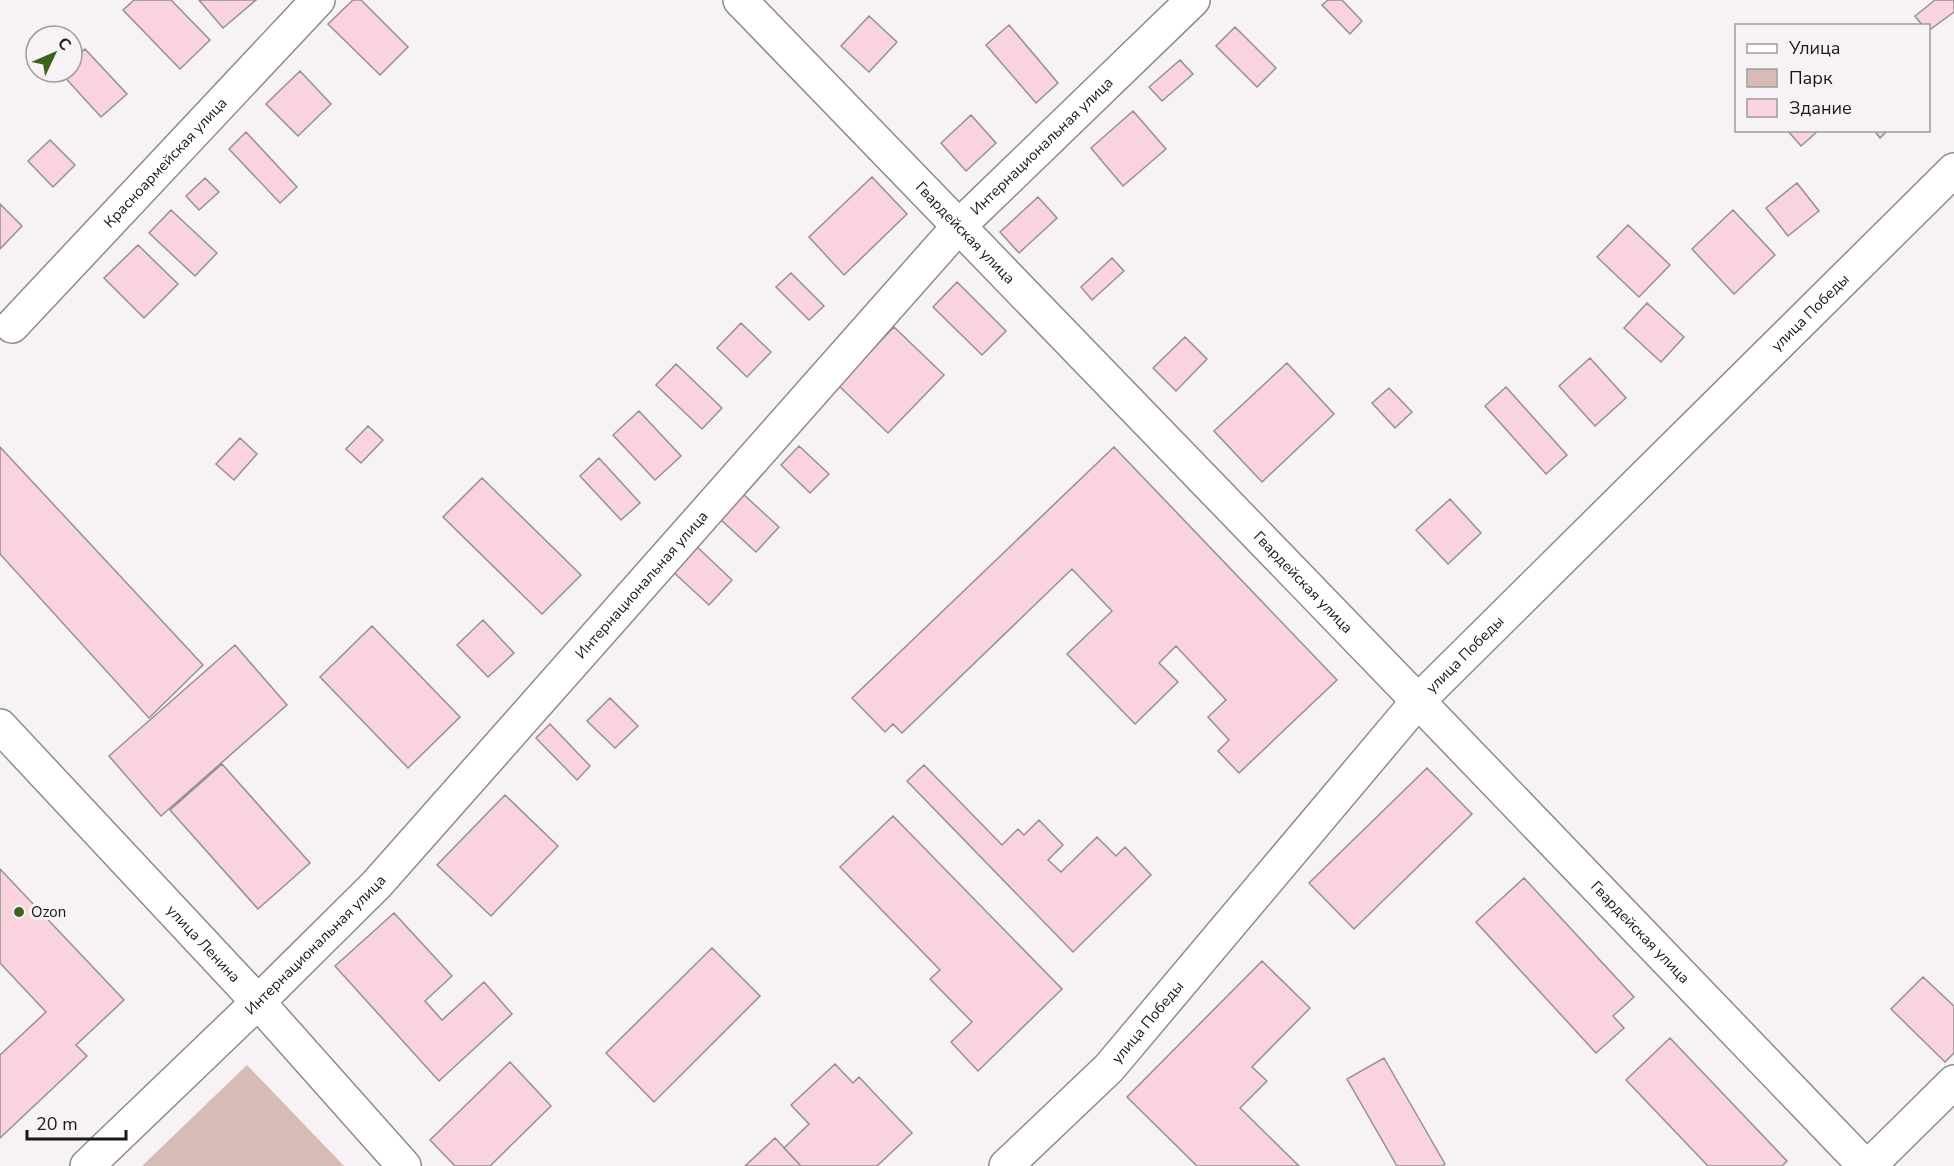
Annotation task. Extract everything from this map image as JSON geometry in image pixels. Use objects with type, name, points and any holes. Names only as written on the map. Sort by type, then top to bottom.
[{"type":"street","name":"Красноармейская улица","points":[[12,326],[318,0]]},
{"type":"street","name":"Гвардейская улица","points":[[740,0],[1867,1166]]},
{"type":"street","name":"Интернациональная улица","points":[[87,1166],[377,884],[958,226],[1193,0]]},
{"type":"street","name":"улица Победы","points":[[1006,1166],[1108,1068],[1418,700],[1954,170]]},
{"type":"street","name":"улица Ленина","points":[[0,726],[258,1002],[404,1166]]},
{"type":"street","points":[[1867,1166],[1954,1082]]},
{"type":"green space","points":[[247,1065],[344,1166],[142,1166]]},
{"type":"building","points":[[134,0],[171,0],[210,40],[180,69],[123,10]]},
{"type":"building","points":[[199,0],[256,0],[223,28]]},
{"type":"building","points":[[353,0],[361,0],[408,47],[380,75],[328,24]]},
{"type":"building","points":[[1328,0],[1342,0],[1362,21],[1350,34],[1322,5]]},
{"type":"building","points":[[1935,0],[1954,0],[1954,12],[1930,30],[1930,24],[1921,24],[1915,16]]},
{"type":"building","points":[[869,16],[897,42],[869,72],[841,46]]},
{"type":"building","points":[[1009,25],[1058,83],[1036,103],[986,45]]},
{"type":"building","points":[[1235,27],[1276,68],[1257,87],[1216,46]]},
{"type":"building","points":[[84,50],[127,94],[101,117],[71,84],[84,84]]},
{"type":"building","points":[[1180,60],[1193,74],[1162,101],[1149,87]]},
{"type":"building","points":[[300,71],[331,104],[298,136],[266,104]]},
{"type":"building","points":[[1133,111],[1166,149],[1123,186],[1091,148]]},
{"type":"building","points":[[971,115],[996,143],[966,171],[941,143]]},
{"type":"building","points":[[246,132],[297,187],[280,203],[229,149]]},
{"type":"building","points":[[1789,132],[1817,132],[1801,146]]},
{"type":"building","points":[[1876,132],[1886,132],[1880,138]]},
{"type":"building","points":[[50,140],[75,165],[53,187],[28,161]]},
{"type":"building","points":[[872,177],[907,214],[844,275],[809,237]]},
{"type":"building","points":[[205,178],[219,192],[199,210],[186,196]]},
{"type":"building","points":[[1797,183],[1819,211],[1788,236],[1766,208]]},
{"type":"building","points":[[1038,197],[1057,218],[1019,253],[1000,232]]},
{"type":"building","points":[[0,204],[22,226],[0,249]]},
{"type":"building","points":[[171,210],[217,253],[195,276],[149,233]]},
{"type":"building","points":[[1733,210],[1775,255],[1734,294],[1692,249]]},
{"type":"building","points":[[1628,225],[1670,265],[1639,297],[1597,257]]},
{"type":"building","points":[[138,245],[178,284],[144,318],[104,278]]},
{"type":"building","points":[[1112,258],[1124,271],[1092,300],[1081,287]]},
{"type":"building","points":[[791,273],[824,306],[809,320],[776,287]]},
{"type":"building","points":[[957,282],[1006,331],[982,355],[933,307]]},
{"type":"building","points":[[1647,303],[1684,337],[1661,362],[1624,328]]},
{"type":"building","points":[[741,323],[771,352],[747,377],[717,348]]},
{"type":"building","points":[[894,327],[944,375],[888,433],[838,385]]},
{"type":"building","points":[[1185,337],[1207,359],[1176,391],[1153,368]]},
{"type":"building","points":[[1590,358],[1626,398],[1595,426],[1559,386]]},
{"type":"building","points":[[1287,363],[1334,414],[1262,482],[1214,431]]},
{"type":"building","points":[[676,364],[722,408],[702,429],[656,385]]},
{"type":"building","points":[[1506,387],[1567,455],[1546,474],[1485,406]]},
{"type":"building","points":[[1389,388],[1412,412],[1395,428],[1372,403]]},
{"type":"building","points":[[639,411],[681,456],[655,480],[613,435]]},
{"type":"building","points":[[368,426],[383,440],[361,463],[346,449]]},
{"type":"building","points":[[240,438],[257,454],[234,480],[216,464]]},
{"type":"building","points":[[799,446],[829,474],[810,493],[781,465]]},
{"type":"building","points":[[0,447],[203,665],[149,718],[0,554]]},
{"type":"building","points":[[1114,447],[1337,680],[1239,773],[1218,751],[1229,740],[1208,717],[1226,700],[1176,646],[1159,663],[1178,682],[1135,724],[1067,654],[1112,611],[1072,569],[902,733],[893,724],[885,732],[852,698]]},
{"type":"building","points":[[599,458],[640,503],[621,520],[580,476]]},
{"type":"building","points":[[482,478],[581,575],[542,614],[443,517]]},
{"type":"building","points":[[743,494],[779,527],[756,552],[720,519]]},
{"type":"building","points":[[1450,499],[1481,533],[1448,564],[1416,530]]},
{"type":"building","points":[[693,543],[732,580],[709,605],[669,568]]},
{"type":"building","points":[[483,620],[514,653],[488,677],[457,645]]},
{"type":"building","points":[[372,626],[460,717],[408,768],[320,677]]},
{"type":"building","points":[[235,645],[287,705],[161,816],[109,756]]},
{"type":"building","points":[[610,698],[638,726],[615,748],[587,721]]},
{"type":"building","points":[[550,724],[590,766],[577,780],[536,738]]},
{"type":"building","points":[[222,764],[310,863],[258,909],[170,810]]},
{"type":"building","points":[[924,765],[1002,845],[1018,829],[1024,835],[1039,820],[1063,845],[1048,860],[1061,872],[1097,837],[1116,856],[1125,847],[1151,875],[1073,952],[907,781]]},
{"type":"building","points":[[1427,768],[1472,814],[1354,929],[1309,883]]},
{"type":"building","points":[[505,795],[558,846],[491,916],[437,865]]},
{"type":"building","points":[[893,816],[1062,989],[978,1071],[951,1042],[972,1022],[930,979],[940,970],[840,867]]},
{"type":"building","points":[[0,869],[124,1000],[76,1045],[87,1056],[0,1138],[0,1055],[46,1012],[0,963]]},
{"type":"building","points":[[1524,878],[1634,997],[1613,1016],[1624,1028],[1596,1053],[1476,922]]},
{"type":"building","points":[[394,913],[452,976],[425,1001],[442,1020],[484,982],[512,1014],[439,1081],[335,966]]},
{"type":"building","points":[[712,948],[760,996],[654,1102],[606,1053]]},
{"type":"building","points":[[1262,961],[1310,1008],[1252,1067],[1267,1081],[1240,1108],[1299,1166],[1197,1166],[1127,1097]]},
{"type":"building","points":[[1923,977],[1954,1006],[1954,1053],[1945,1062],[1891,1009]]},
{"type":"building","points":[[1670,1038],[1787,1161],[1782,1166],[1708,1166],[1626,1080]]},
{"type":"building","points":[[1384,1058],[1445,1164],[1442,1166],[1397,1166],[1347,1079]]},
{"type":"building","points":[[510,1062],[551,1106],[490,1166],[455,1166],[430,1140]]},
{"type":"building","points":[[835,1064],[853,1083],[859,1077],[912,1133],[877,1166],[801,1166],[784,1148],[809,1124],[791,1105]]},
{"type":"building","points":[[775,1138],[801,1166],[745,1166]]},
{"type":"place","name":"Ozon","points":[[19,912]]}]
